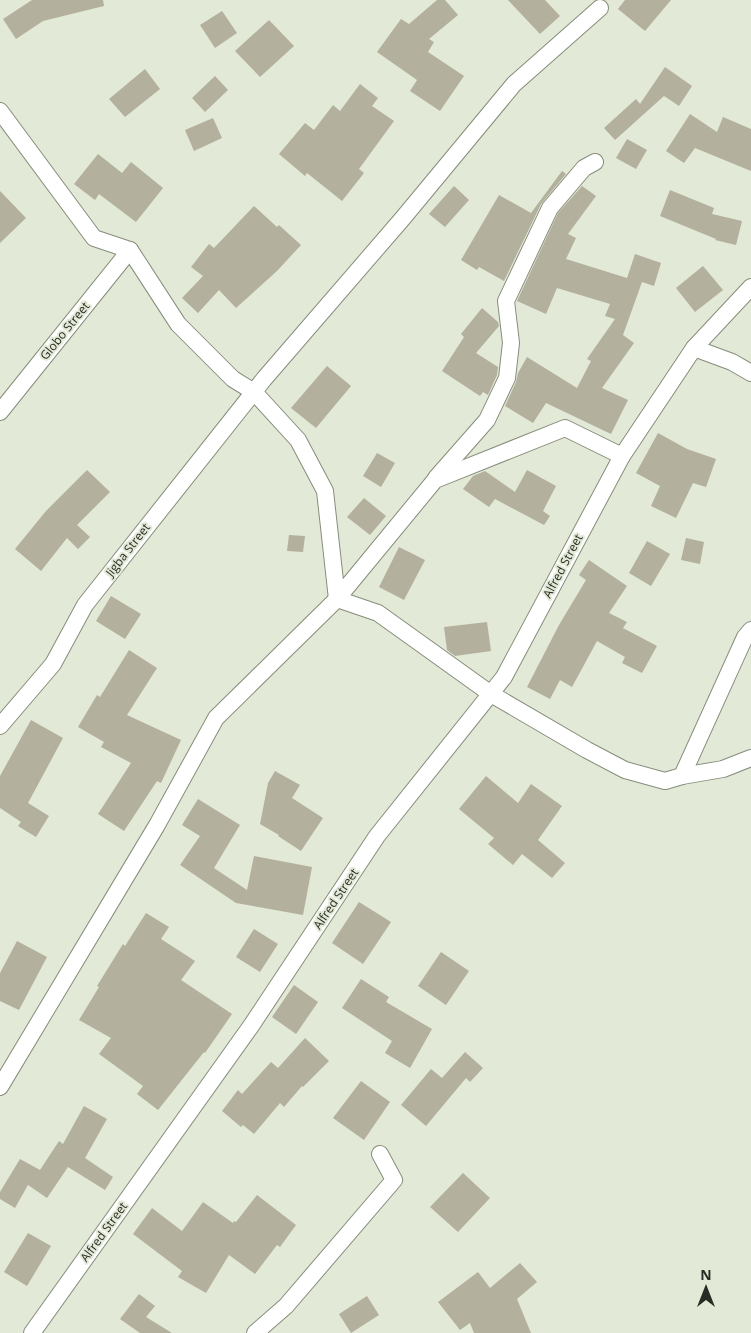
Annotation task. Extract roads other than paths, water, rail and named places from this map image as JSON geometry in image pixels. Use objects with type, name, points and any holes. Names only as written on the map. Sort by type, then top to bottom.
[{"type":"street","name":"Jigba Street","points":[[0,726],[53,664],[85,605],[264,378],[397,226],[514,84],[600,8]]},
{"type":"street","points":[[0,111],[94,238],[130,250],[178,324],[233,379],[254,392],[298,440],[325,491],[337,599]]},
{"type":"street","points":[[0,1087],[157,825],[216,718],[337,599],[487,420],[507,378],[511,343],[506,301],[550,208],[584,168],[595,162]]},
{"type":"street","name":"Globo Street","points":[[0,412],[130,250]]},
{"type":"street","name":"Alfred Street","points":[[32,1333],[251,1026],[377,836],[504,677],[622,456],[694,348],[751,287]]},
{"type":"street","points":[[694,348],[732,362],[751,373]]},
{"type":"street","points":[[435,480],[565,428],[622,456]]},
{"type":"street","points":[[337,599],[378,613],[491,694],[625,770],[665,781],[723,769],[751,758]]},
{"type":"street","points":[[682,776],[745,637],[751,630]]},
{"type":"street","points":[[256,1333],[286,1306],[394,1180],[380,1154]]}]
